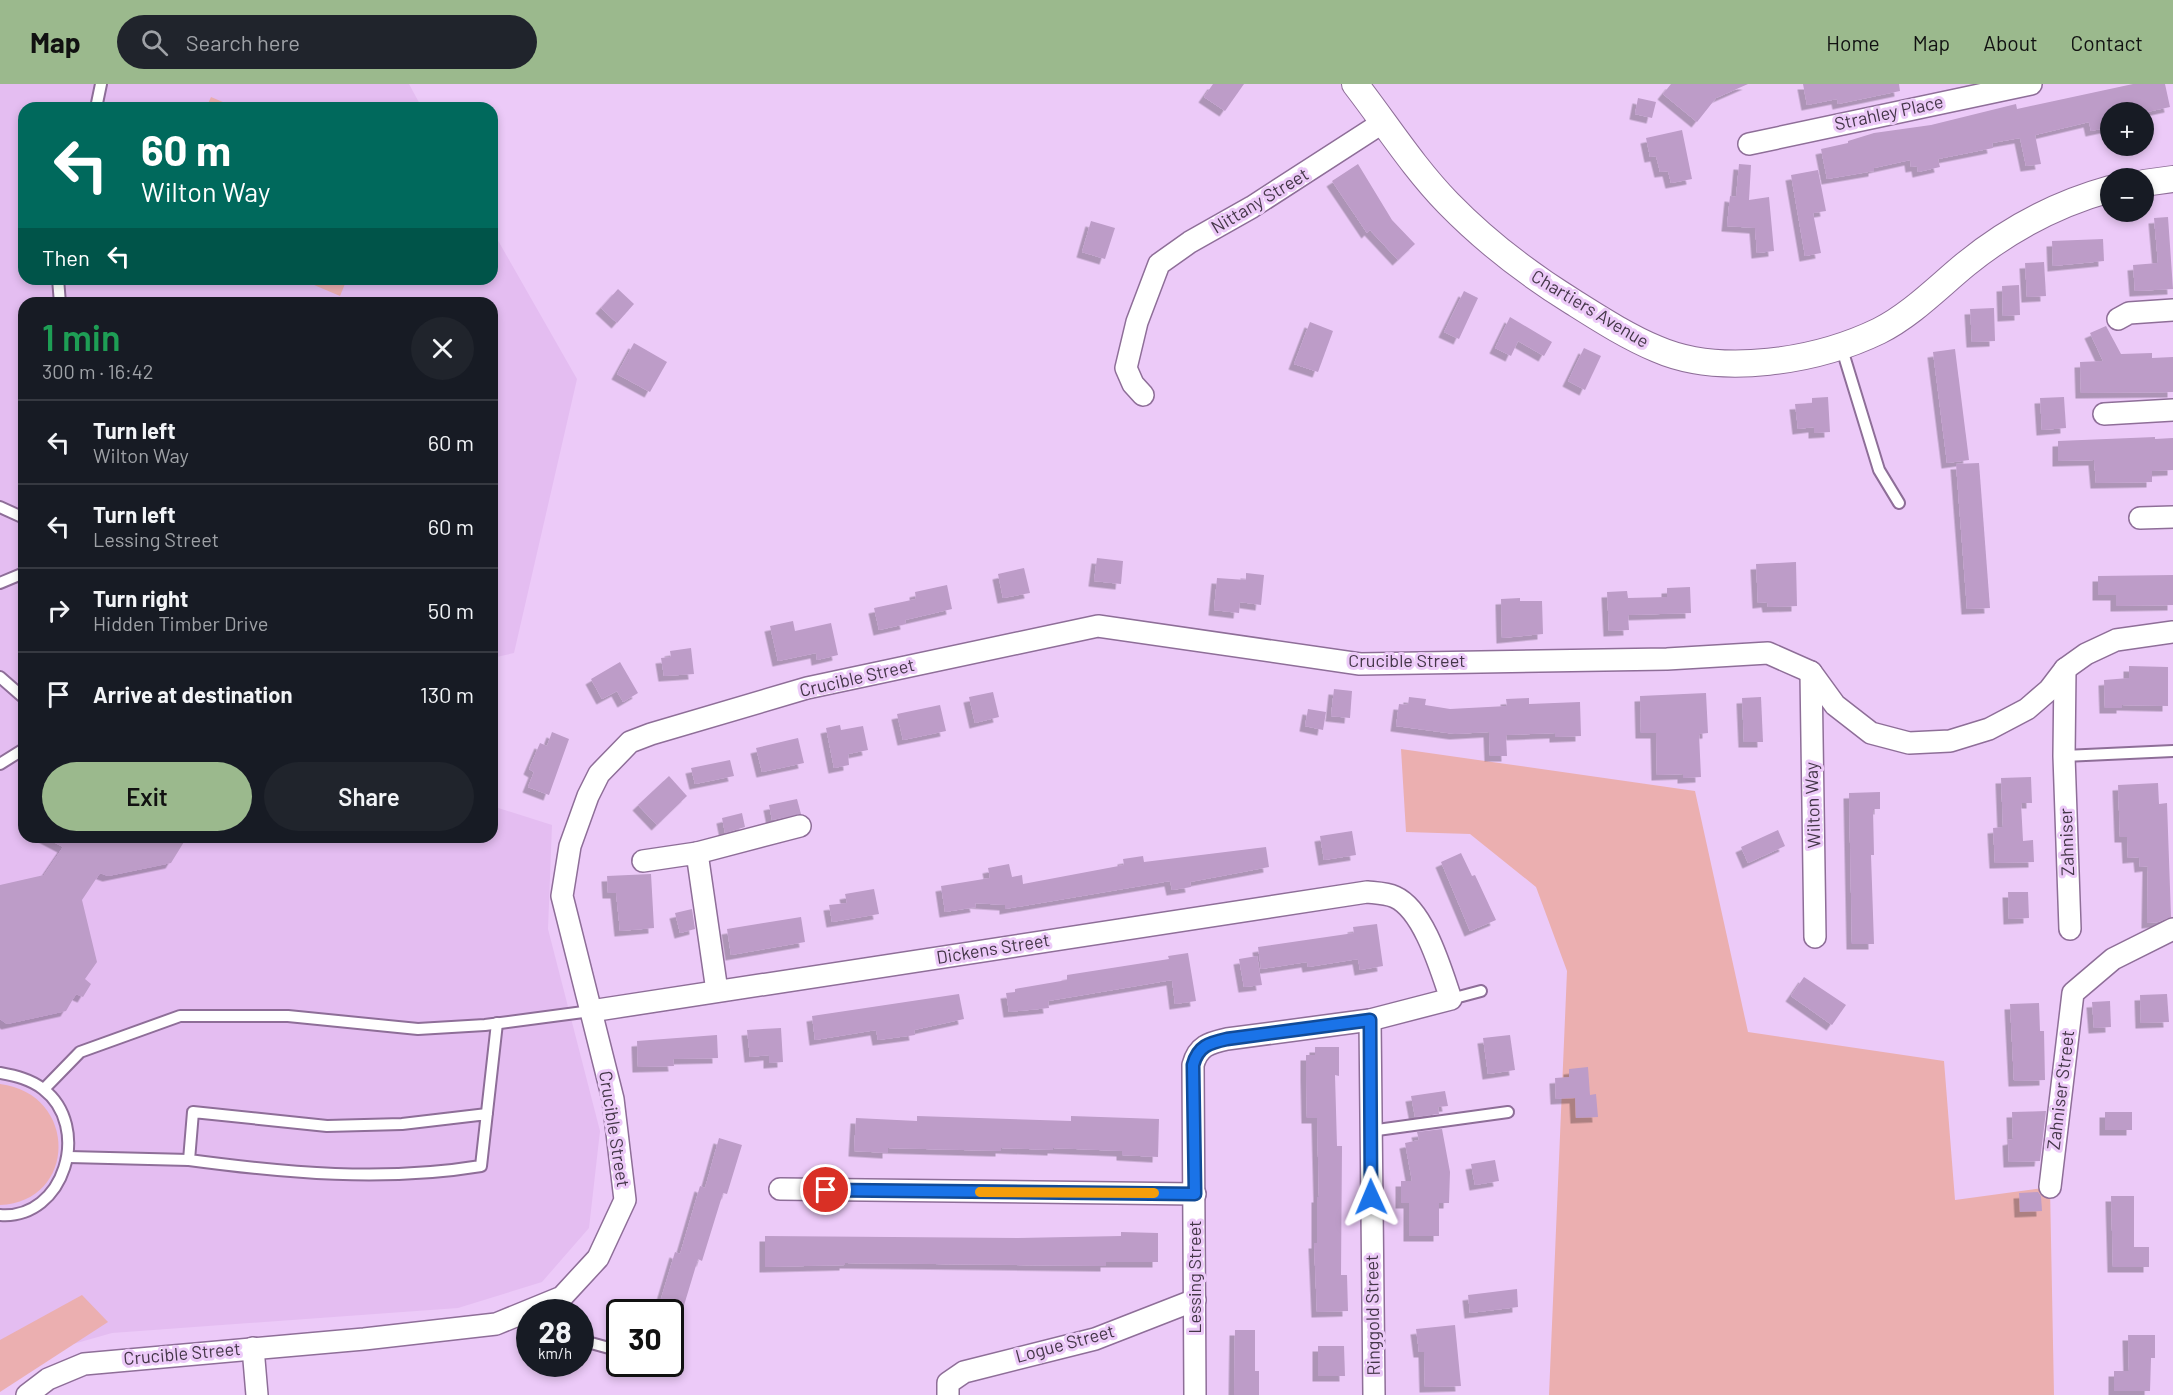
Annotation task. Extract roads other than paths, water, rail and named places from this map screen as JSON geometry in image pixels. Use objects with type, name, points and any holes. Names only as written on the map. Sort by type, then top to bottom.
[{"type":"street","name":"Strahley Place","points":[[1749,144],[2031,84]]},
{"type":"street","name":"Chartiers Avenue","points":[[1359,86],[1382,123],[1448,203],[1503,253],[1595,316],[1658,350],[1692,359],[1762,363],[1799,358],[1880,330],[1920,303],[2008,232],[2051,210],[2100,193]]},
{"type":"street","name":"Nittany Street","points":[[1143,395],[1133,384],[1126,368],[1137,322],[1159,264],[1190,242],[1262,202],[1382,123]]},
{"type":"street","points":[[2154,182],[2173,179]]},
{"type":"street","points":[[2118,319],[2129,313],[2173,310]]},
{"type":"street","points":[[2104,414],[2173,410]]},
{"type":"street","points":[[2140,518],[2173,517]]},
{"type":"street","name":"Crucible Street","points":[[556,1299],[562,1296],[598,1258],[625,1200],[614,1099],[562,896],[570,846],[588,796],[599,774],[630,742],[807,688],[1098,626],[1360,664],[1667,659],[1768,653],[1811,672]]},
{"type":"street","points":[[1811,672],[1835,705],[1871,733],[1909,743],[1950,741],[1989,729],[2027,709],[2049,690],[2065,669],[2086,654],[2116,640],[2173,632]]},
{"type":"street","points":[[2064,756],[2065,669]]},
{"type":"street","name":"Wilton Way","points":[[1811,672],[1815,937]]},
{"type":"street","name":"Zahniser","points":[[2064,756],[2070,929]]},
{"type":"street","points":[[643,861],[697,853],[800,826]]},
{"type":"street","points":[[697,853],[717,991]]},
{"type":"street","name":"Dickens Street","points":[[591,1011],[1367,892],[1394,897],[1403,902],[1421,926],[1435,952],[1451,999]]},
{"type":"street","name":"Zahniser Street","points":[[2050,1187],[2073,993],[2113,959],[2173,929]]},
{"type":"street","points":[[1370,1020],[1451,999]]},
{"type":"street","name":"Lessing Street","points":[[1195,1395],[1193,1065],[1197,1052],[1207,1044],[1227,1039],[1370,1020]]},
{"type":"street","name":"Ringgold Street","points":[[1370,1020],[1374,1395]]},
{"type":"street","points":[[780,1190],[1195,1194]]},
{"type":"street","name":"Logue Street","points":[[948,1395],[948,1383],[964,1372],[1095,1339],[1195,1300]]},
{"type":"street","name":"Crucible Street","points":[[27,1395],[48,1379],[84,1364],[496,1324],[516,1317]]},
{"type":"street","points":[[253,1348],[257,1395]]},
{"type":"lane","points":[[97,102],[101,84]]},
{"type":"lane","points":[[1841,345],[1879,470],[1899,503]]},
{"type":"lane","points":[[0,507],[18,515]]},
{"type":"lane","points":[[0,583],[18,576]]},
{"type":"lane","points":[[0,677],[18,693]]},
{"type":"lane","points":[[2064,756],[2173,751]]},
{"type":"lane","points":[[0,764],[18,753]]},
{"type":"lane","points":[[1451,999],[1480,991]]},
{"type":"lane","points":[[44,1089],[80,1052],[180,1016],[288,1016],[418,1029],[497,1023],[591,1011]]},
{"type":"lane","points":[[69,1157],[189,1160],[247,1168],[411,1176],[481,1166],[497,1023]]},
{"type":"lane","points":[[0,1073],[23,1077],[44,1089],[57,1103],[65,1120],[69,1138],[69,1157],[61,1179],[47,1197],[27,1210],[0,1215]]},
{"type":"lane","points":[[189,1160],[193,1112],[327,1126],[402,1124],[487,1114]]},
{"type":"lane","points":[[1370,1131],[1508,1112]]}]
